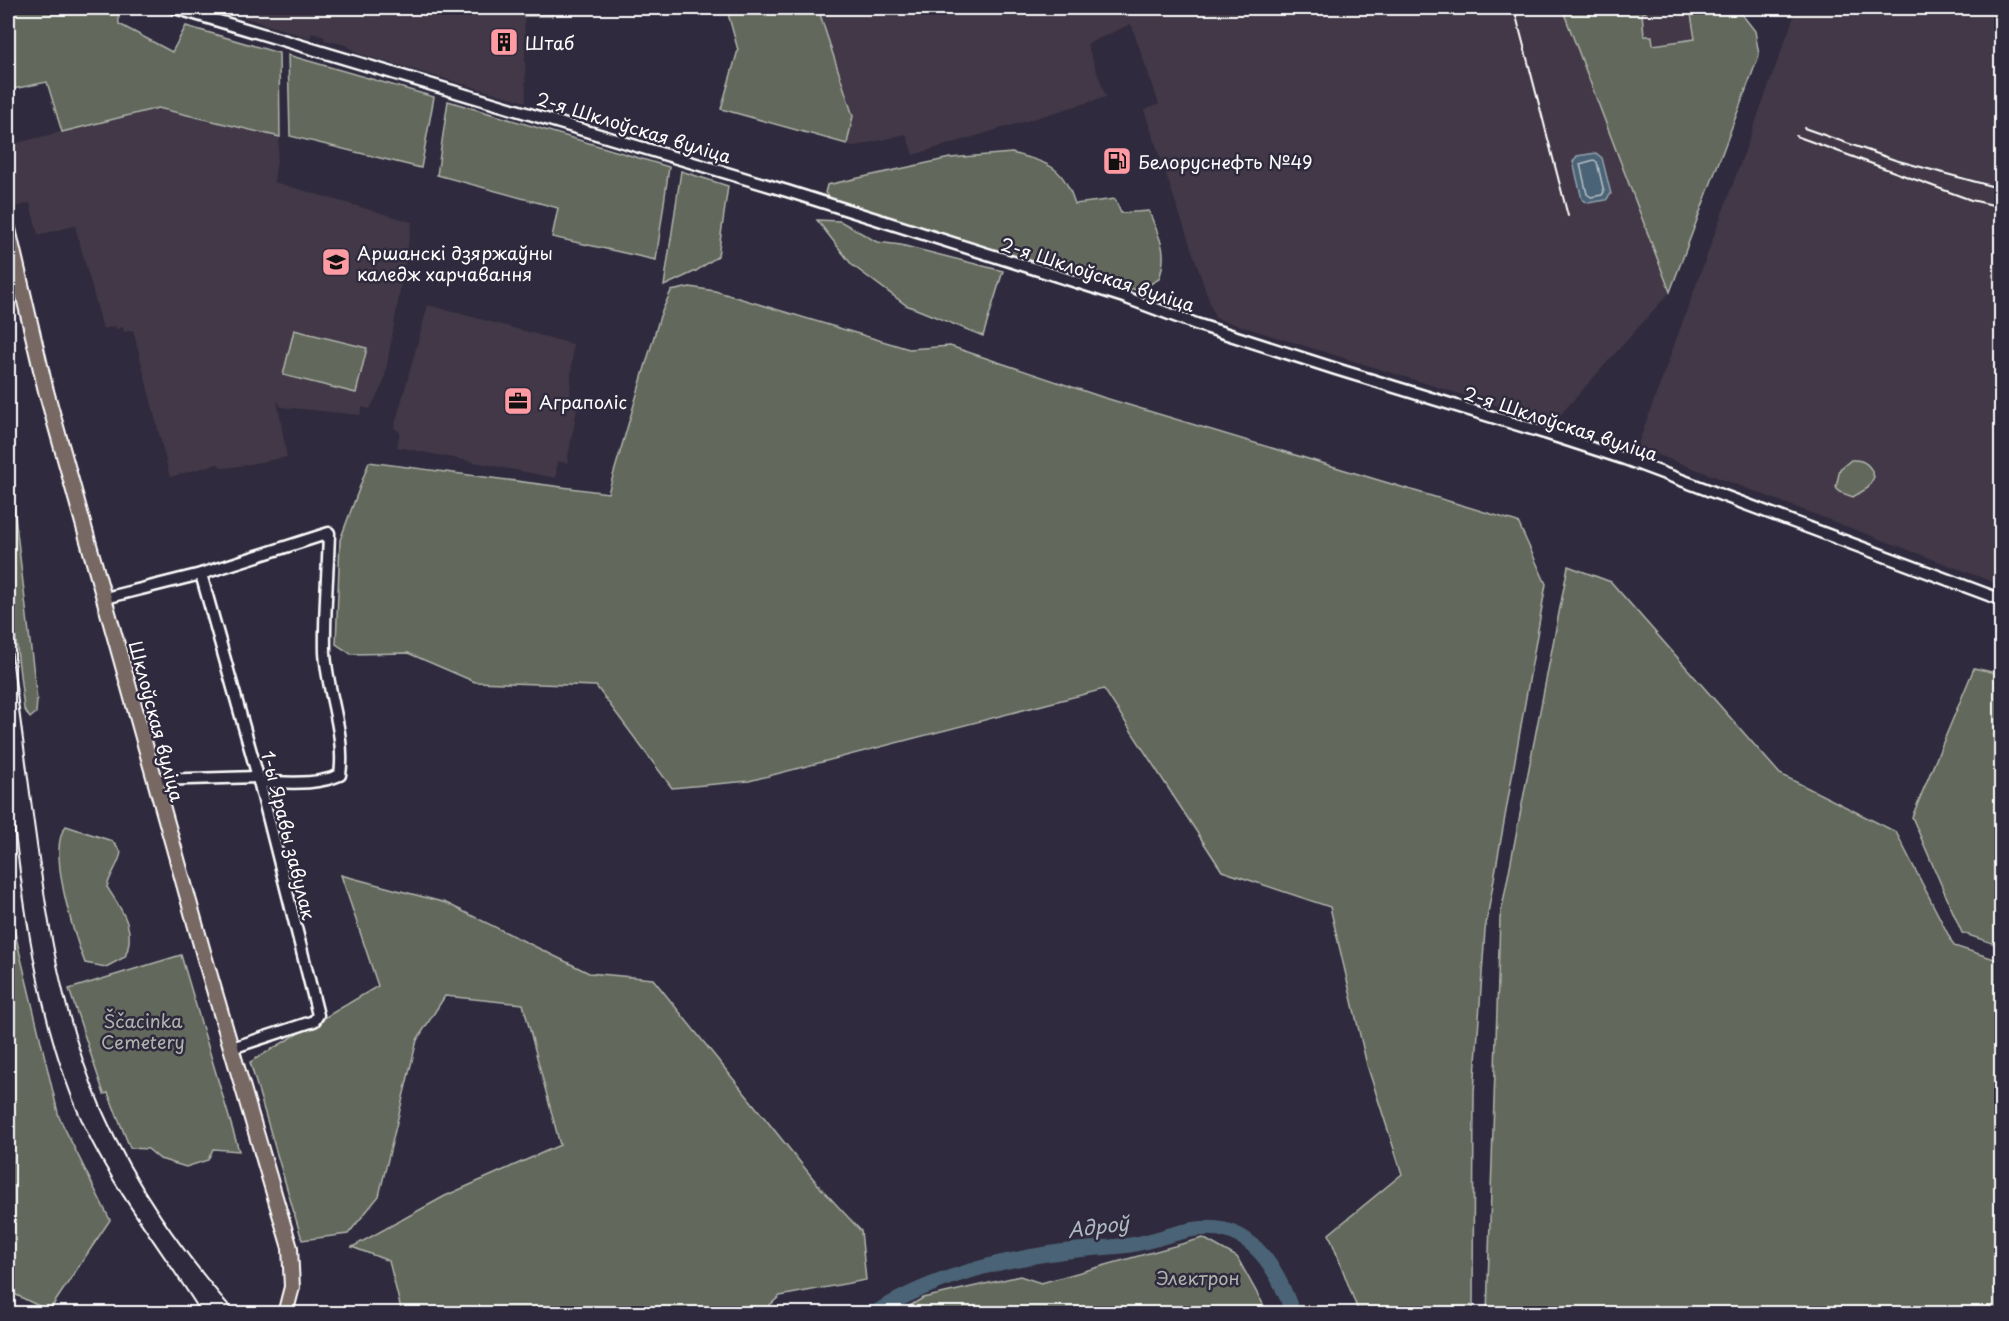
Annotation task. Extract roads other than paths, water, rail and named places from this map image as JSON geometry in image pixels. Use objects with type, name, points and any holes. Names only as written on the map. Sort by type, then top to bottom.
[{"type":"main road","name":"Шклоўская вуліца","points":[[8,229],[46,391],[154,780],[282,1220],[293,1272],[285,1314]]},
{"type":"street","name":"2-я Шклоўская вуліца","points":[[175,8],[796,194],[1124,297],[1196,324],[1293,355],[1548,434],[1636,464],[2001,600]]},
{"type":"street","points":[[105,598],[201,574],[329,533],[325,653],[340,739],[342,760],[340,775],[311,783],[258,779],[154,780]]},
{"type":"street","name":"1-ы Яравы завулак","points":[[201,574],[258,779],[318,1015],[314,1021],[232,1048]]},
{"type":"water","points":[[1596,153],[1602,158],[1611,194],[1606,200],[1588,203],[1582,199],[1573,162],[1577,156]]},
{"type":"waterway","name":"Адроў","points":[[873,1314],[915,1291],[983,1267],[1072,1250],[1142,1243],[1179,1232],[1204,1228],[1228,1231],[1240,1236],[1261,1253],[1277,1276],[1293,1314]]},
{"type":"railway","points":[[1514,8],[1568,216]]},
{"type":"railway","points":[[1804,128],[1895,160],[2002,189]]},
{"type":"railway","points":[[1796,136],[1971,200],[2002,207]]},
{"type":"railway","points":[[8,626],[47,914],[74,1033],[102,1110],[129,1165],[161,1217],[236,1314]]},
{"type":"railway","points":[[8,777],[34,963],[57,1054],[72,1098],[91,1140],[116,1185],[202,1314]]},
{"type":"place","name":"Штаб","points":[[504,42]]},
{"type":"place","name":"Белоруснефть №49","points":[[1117,161]]},
{"type":"place","name":"Аршанскі дзяржаўны каледж харчавання","points":[[336,262]]},
{"type":"place","name":"Аграполіс","points":[[518,401]]},
{"type":"park label","name":"Ščacinka Cemetery","points":[[143,1030]]},
{"type":"park label","name":"Электрон","points":[[1198,1277]]}]
